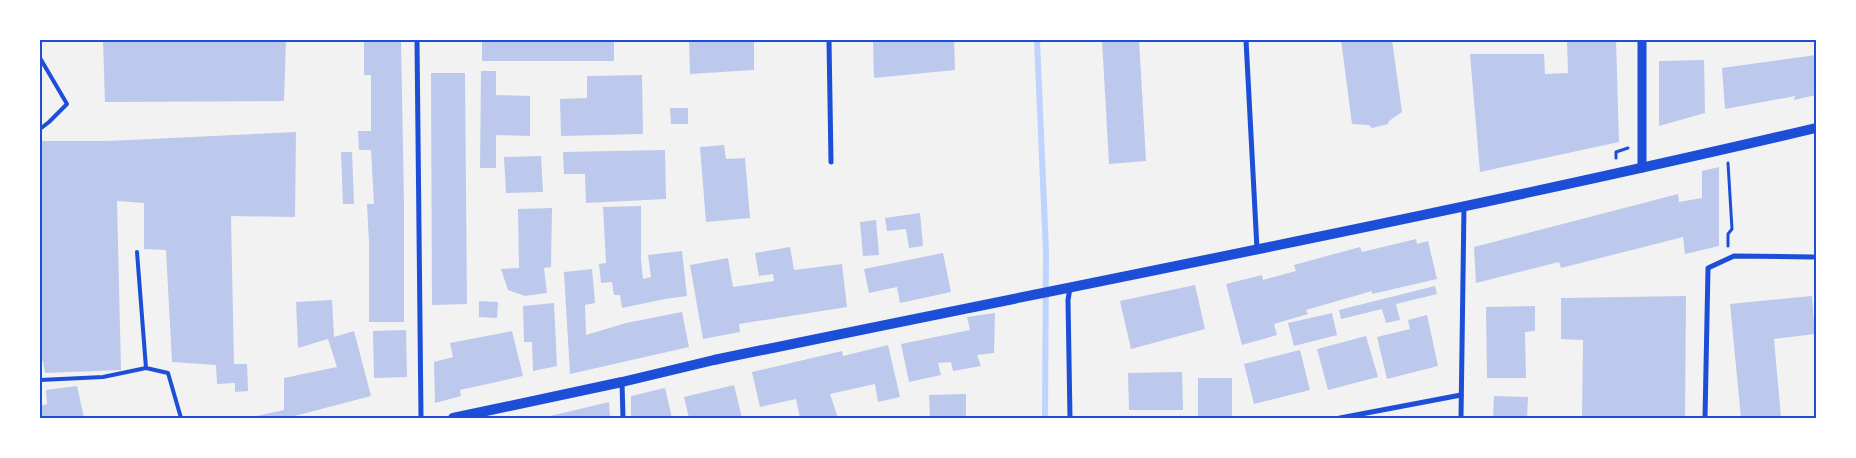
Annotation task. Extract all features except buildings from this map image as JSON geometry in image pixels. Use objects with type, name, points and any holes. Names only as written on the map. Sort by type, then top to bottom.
[{"type":"main road","points":[[453,418],[622,382],[723,358],[1464,206],[1816,128]]},
{"type":"street","points":[[417,40],[422,418]]},
{"type":"street","points":[[829,40],[831,162]]},
{"type":"street","points":[[1246,40],[1256,249]]},
{"type":"street","points":[[1642,40],[1642,168]]},
{"type":"street","points":[[1461,418],[1464,206]]},
{"type":"street","points":[[1705,418],[1708,268],[1734,256],[1813,257]]},
{"type":"street","points":[[1070,287],[1068,300],[1070,418]]},
{"type":"street","points":[[622,382],[623,418]]},
{"type":"street","points":[[1340,418],[1461,395]]},
{"type":"lane","points":[[40,58],[67,104],[40,129]]},
{"type":"lane","points":[[137,252],[146,368]]},
{"type":"lane","points":[[40,380],[103,377],[146,368],[168,373],[181,418]]},
{"type":"path","points":[[1726,149],[1732,229],[1728,234],[1728,259]]},
{"type":"waterway","points":[[1037,40],[1046,252],[1045,418]]}]
